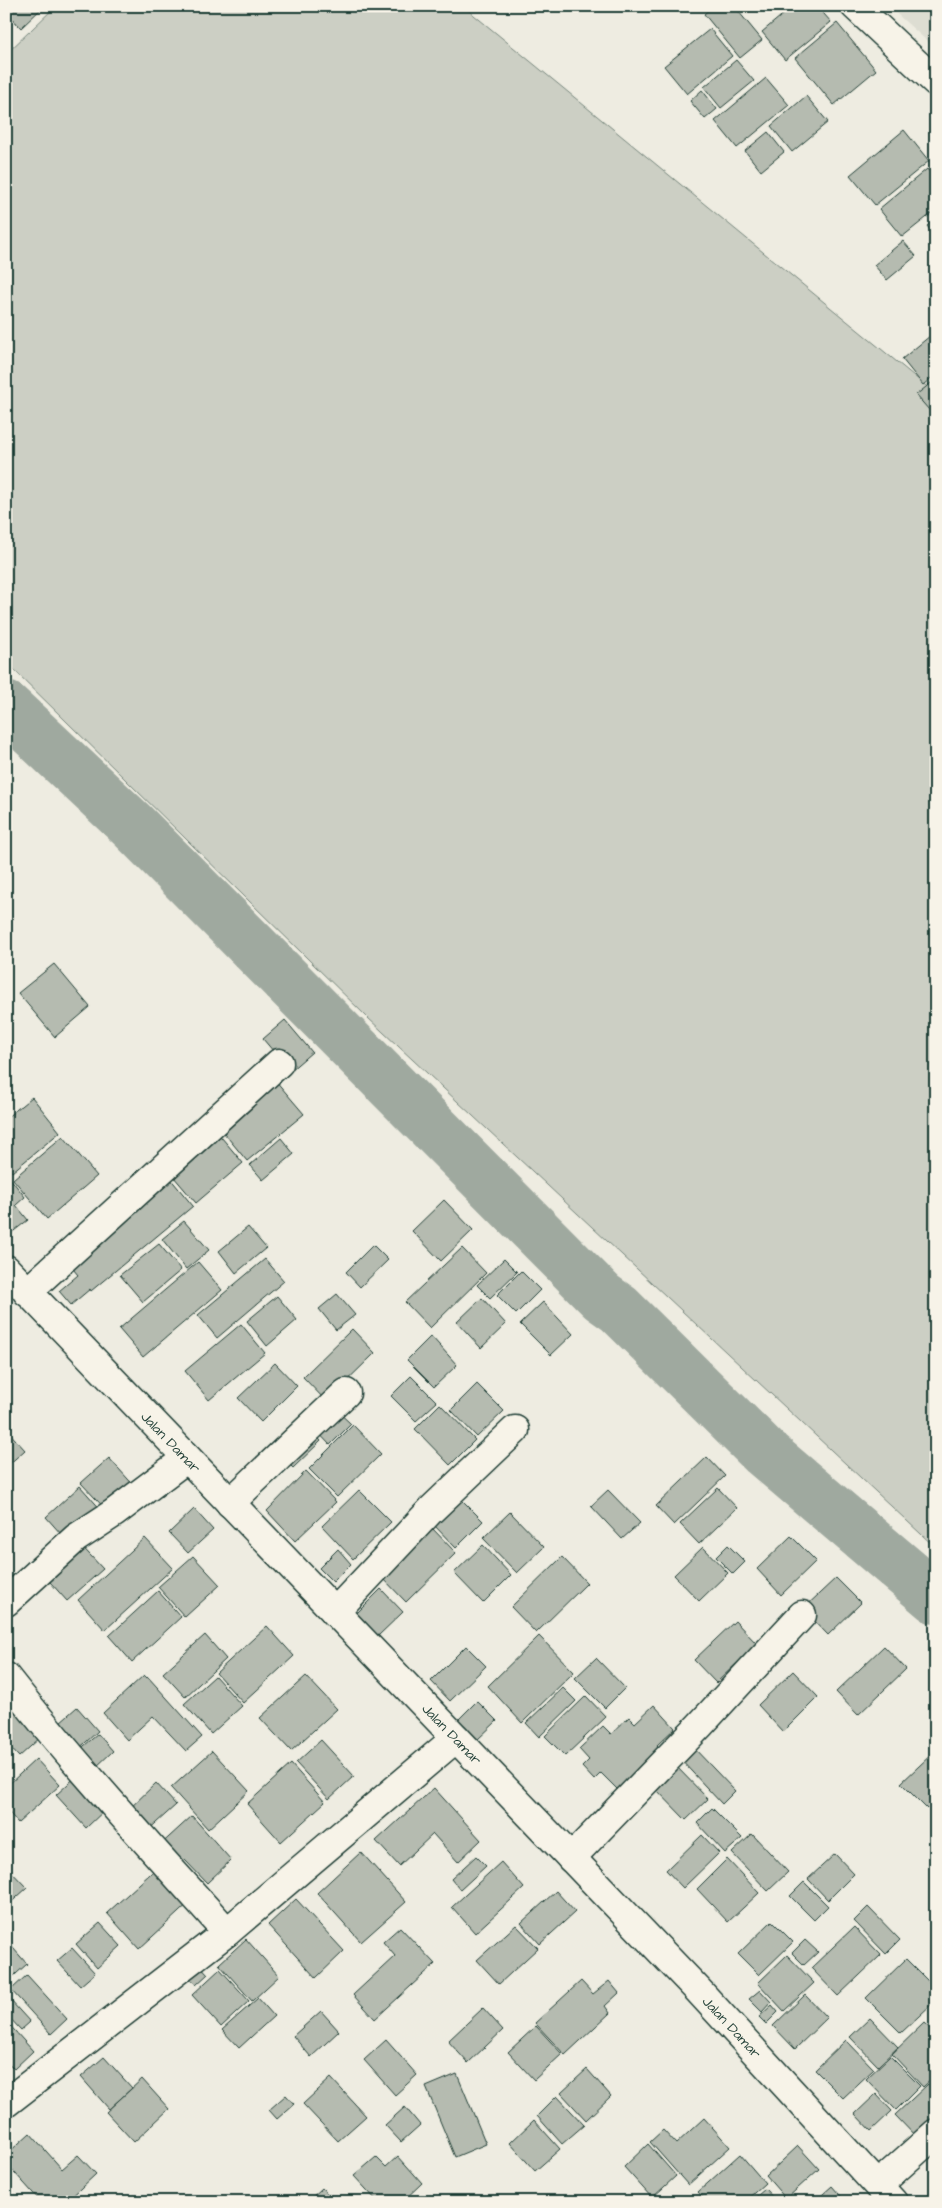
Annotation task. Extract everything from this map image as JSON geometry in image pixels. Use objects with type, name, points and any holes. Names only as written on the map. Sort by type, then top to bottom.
[{"type":"street","points":[[855,6],[936,82]]},
{"type":"street","points":[[13,1280],[279,1063]]},
{"type":"street","name":"Jalan Damar","points":[[13,1280],[187,1458],[698,1990],[886,2193]]},
{"type":"street","points":[[230,1503],[346,1393]]},
{"type":"street","points":[[335,1612],[431,1510],[515,1430]]},
{"type":"street","points":[[6,1602],[76,1538],[114,1514],[187,1458]]},
{"type":"street","points":[[571,1858],[700,1725],[802,1615]]},
{"type":"street","points":[[6,1677],[84,1771],[227,1932]]},
{"type":"street","points":[[6,2103],[227,1932],[456,1738]]},
{"type":"street","points":[[886,2193],[936,2133]]},
{"type":"shaded area","points":[[56,6],[463,6],[936,394],[936,1548],[368,1018],[6,662],[6,54]]},
{"type":"shaded area","points":[[888,6],[936,6],[936,49]]},
{"type":"building","points":[[6,6],[44,6],[21,28],[6,12]]},
{"type":"building","points":[[713,6],[734,6],[762,40],[740,58],[704,14]]},
{"type":"building","points":[[793,6],[817,6],[831,22],[785,60],[762,32]]},
{"type":"building","points":[[837,23],[876,70],[834,105],[795,58]]},
{"type":"building","points":[[710,29],[732,56],[687,94],[664,66]]},
{"type":"building","points":[[736,60],[754,81],[721,108],[704,87]]},
{"type":"building","points":[[766,78],[789,105],[737,148],[715,121]]},
{"type":"building","points":[[702,90],[717,109],[705,119],[690,101]]},
{"type":"building","points":[[806,96],[828,122],[792,152],[771,126]]},
{"type":"building","points":[[904,130],[929,161],[875,205],[850,175]]},
{"type":"building","points":[[768,132],[784,152],[761,171],[745,151]]},
{"type":"building","points":[[927,169],[936,179],[936,210],[902,237],[879,209]]},
{"type":"building","points":[[936,218],[936,237],[927,226]]},
{"type":"building","points":[[903,241],[916,256],[887,280],[874,265]]},
{"type":"building","points":[[936,331],[936,374],[923,385],[902,359]]},
{"type":"building","points":[[936,379],[936,418],[916,395]]},
{"type":"building","points":[[54,964],[90,1007],[55,1037],[18,993]]},
{"type":"building","points":[[285,1020],[312,1052],[290,1071],[263,1039]]},
{"type":"building","points":[[275,1080],[304,1114],[247,1161],[219,1127]]},
{"type":"building","points":[[32,1097],[60,1132],[12,1172],[6,1165],[6,1118]]},
{"type":"building","points":[[216,1131],[243,1163],[196,1203],[168,1170]]},
{"type":"building","points":[[63,1136],[97,1176],[47,1219],[13,1179]]},
{"type":"building","points":[[281,1138],[294,1154],[263,1180],[250,1165]]},
{"type":"building","points":[[9,1177],[25,1197],[16,1205],[28,1220],[10,1234],[6,1229],[6,1179]]},
{"type":"building","points":[[169,1177],[193,1206],[91,1291],[90,1289],[71,1305],[59,1291],[78,1275],[68,1263]]},
{"type":"building","points":[[444,1200],[473,1230],[441,1261],[412,1231]]},
{"type":"building","points":[[184,1221],[209,1250],[186,1269],[162,1239]]},
{"type":"building","points":[[248,1227],[266,1248],[236,1273],[219,1251]]},
{"type":"building","points":[[159,1244],[181,1270],[143,1302],[120,1275]]},
{"type":"building","points":[[373,1245],[388,1260],[360,1287],[346,1272]]},
{"type":"building","points":[[462,1248],[486,1273],[430,1328],[405,1302]]},
{"type":"building","points":[[265,1259],[284,1281],[217,1338],[198,1315]]},
{"type":"building","points":[[504,1259],[517,1272],[490,1298],[477,1285]]},
{"type":"building","points":[[198,1262],[222,1290],[143,1357],[119,1329]]},
{"type":"building","points":[[521,1271],[540,1290],[516,1314],[497,1295]]},
{"type":"building","points":[[337,1294],[355,1315],[336,1330],[319,1309]]},
{"type":"building","points":[[277,1296],[297,1320],[267,1346],[247,1321]]},
{"type":"building","points":[[482,1298],[506,1324],[481,1348],[457,1322]]},
{"type":"building","points":[[543,1302],[573,1334],[551,1355],[520,1324]]},
{"type":"building","points":[[241,1324],[265,1353],[209,1400],[185,1371]]},
{"type":"building","points":[[352,1329],[375,1353],[326,1401],[303,1377]]},
{"type":"building","points":[[431,1336],[457,1365],[434,1387],[407,1360]]},
{"type":"building","points":[[275,1363],[297,1386],[261,1422],[238,1398]]},
{"type":"building","points":[[411,1376],[437,1402],[416,1421],[391,1396]]},
{"type":"building","points":[[477,1384],[504,1411],[477,1437],[451,1410]]},
{"type":"building","points":[[440,1404],[475,1440],[450,1465],[415,1429]]},
{"type":"building","points":[[334,1408],[351,1424],[330,1445],[314,1428]]},
{"type":"building","points":[[353,1425],[381,1454],[337,1497],[309,1469]]},
{"type":"building","points":[[6,1429],[25,1450],[6,1467]]},
{"type":"building","points":[[311,1430],[321,1441],[293,1468],[283,1458]]},
{"type":"building","points":[[707,1457],[725,1476],[674,1525],[656,1506]]},
{"type":"building","points":[[109,1458],[137,1489],[110,1514],[81,1483]]},
{"type":"building","points":[[306,1471],[336,1502],[295,1541],[267,1511]]},
{"type":"building","points":[[80,1486],[103,1512],[69,1543],[46,1517]]},
{"type":"building","points":[[718,1488],[737,1508],[699,1544],[680,1524]]},
{"type":"building","points":[[359,1490],[391,1522],[353,1559],[322,1526]]},
{"type":"building","points":[[608,1490],[640,1523],[622,1539],[591,1506]]},
{"type":"building","points":[[459,1497],[483,1521],[456,1548],[432,1523]]},
{"type":"building","points":[[194,1509],[213,1530],[188,1553],[169,1533]]},
{"type":"building","points":[[510,1512],[544,1547],[517,1573],[483,1538]]},
{"type":"building","points":[[431,1527],[456,1553],[406,1602],[381,1576]]},
{"type":"building","points":[[791,1536],[816,1561],[781,1595],[757,1569]]},
{"type":"building","points":[[145,1538],[173,1568],[105,1630],[78,1600]]},
{"type":"building","points":[[77,1541],[103,1569],[67,1601],[42,1573]]},
{"type":"building","points":[[483,1545],[511,1575],[483,1603],[454,1573]]},
{"type":"building","points":[[728,1545],[745,1562],[733,1574],[716,1557]]},
{"type":"building","points":[[703,1547],[728,1573],[699,1601],[674,1575]]},
{"type":"building","points":[[338,1549],[351,1564],[333,1582],[319,1568]]},
{"type":"building","points":[[193,1556],[220,1585],[185,1617],[158,1587]]},
{"type":"building","points":[[562,1557],[587,1583],[536,1633],[511,1607]]},
{"type":"building","points":[[836,1578],[861,1603],[828,1635],[803,1609]]},
{"type":"building","points":[[381,1589],[403,1612],[378,1636],[356,1614]]},
{"type":"building","points":[[158,1591],[181,1617],[132,1662],[109,1636]]},
{"type":"building","points":[[735,1621],[757,1644],[716,1683],[694,1660]]},
{"type":"building","points":[[267,1626],[294,1656],[243,1703],[216,1673]]},
{"type":"building","points":[[205,1635],[226,1659],[185,1697],[163,1673]]},
{"type":"building","points":[[539,1636],[574,1672],[522,1723],[488,1686]]},
{"type":"building","points":[[466,1646],[486,1666],[450,1701],[431,1681]]},
{"type":"building","points":[[884,1646],[906,1669],[858,1715],[836,1692]]},
{"type":"building","points":[[596,1658],[625,1688],[605,1708],[575,1678]]},
{"type":"building","points":[[793,1671],[818,1697],[783,1732],[758,1705]]},
{"type":"building","points":[[144,1675],[148,1677],[202,1737],[186,1751],[153,1716],[127,1740],[103,1713]]},
{"type":"building","points":[[215,1676],[242,1706],[211,1734],[184,1704]]},
{"type":"building","points":[[306,1676],[337,1709],[291,1751],[260,1718]]},
{"type":"building","points":[[563,1688],[576,1701],[539,1737],[526,1723]]},
{"type":"building","points":[[586,1696],[606,1717],[565,1756],[545,1736]]},
{"type":"building","points":[[477,1701],[497,1721],[477,1740],[458,1720]]},
{"type":"building","points":[[654,1705],[675,1728],[657,1745],[661,1749],[619,1791],[601,1773],[594,1780],[582,1767],[589,1760],[579,1749],[603,1726],[611,1734],[629,1717],[635,1723]]},
{"type":"building","points":[[77,1707],[98,1731],[73,1754],[51,1730]]},
{"type":"building","points":[[16,1708],[42,1736],[19,1757],[6,1743],[6,1717]]},
{"type":"building","points":[[98,1734],[113,1751],[94,1769],[78,1751]]},
{"type":"building","points":[[321,1740],[354,1776],[329,1799],[296,1763]]},
{"type":"building","points":[[691,1745],[735,1791],[722,1804],[678,1757]]},
{"type":"building","points":[[936,1750],[936,1800],[927,1809],[901,1783]]},
{"type":"building","points":[[212,1751],[249,1791],[208,1829],[171,1788]]},
{"type":"building","points":[[36,1759],[60,1785],[18,1823],[6,1809],[6,1787]]},
{"type":"building","points":[[291,1764],[325,1802],[281,1842],[247,1804]]},
{"type":"building","points":[[674,1764],[708,1799],[686,1820],[652,1785]]},
{"type":"building","points":[[80,1773],[110,1805],[86,1828],[56,1795]]},
{"type":"building","points":[[156,1783],[176,1805],[146,1832],[127,1811]]},
{"type":"building","points":[[434,1788],[481,1840],[458,1862],[433,1834],[399,1866],[376,1841]]},
{"type":"building","points":[[712,1808],[742,1838],[725,1853],[697,1823]]},
{"type":"building","points":[[192,1816],[231,1860],[207,1883],[185,1860],[175,1869],[157,1848]]},
{"type":"building","points":[[752,1834],[788,1872],[768,1891],[732,1853]]},
{"type":"building","points":[[702,1835],[719,1853],[683,1888],[666,1870]]},
{"type":"building","points":[[361,1852],[406,1902],[361,1942],[317,1893]]},
{"type":"building","points":[[835,1854],[854,1874],[828,1900],[808,1879]]},
{"type":"building","points":[[476,1856],[486,1866],[460,1890],[451,1879]]},
{"type":"building","points":[[727,1859],[759,1893],[728,1922],[697,1889]]},
{"type":"building","points":[[501,1862],[524,1888],[475,1933],[452,1907]]},
{"type":"building","points":[[160,1865],[192,1900],[139,1949],[107,1913]]},
{"type":"building","points":[[6,1868],[27,1888],[6,1907]]},
{"type":"building","points":[[804,1882],[828,1906],[814,1920],[790,1896]]},
{"type":"building","points":[[556,1891],[575,1912],[540,1944],[521,1923]]},
{"type":"building","points":[[296,1899],[344,1951],[316,1978],[268,1925]]},
{"type":"building","points":[[868,1907],[900,1940],[886,1954],[854,1921]]},
{"type":"building","points":[[772,1921],[793,1942],[759,1975],[738,1954]]},
{"type":"building","points":[[100,1923],[121,1946],[97,1968],[76,1944]]},
{"type":"building","points":[[516,1925],[538,1948],[499,1984],[477,1960]]},
{"type":"building","points":[[400,1927],[435,1964],[375,2019],[353,1995],[395,1956],[383,1942]]},
{"type":"building","points":[[854,1927],[881,1955],[838,1996],[811,1968]]},
{"type":"building","points":[[246,1939],[279,1976],[252,2001],[219,1964]]},
{"type":"building","points":[[6,1940],[27,1964],[6,1983]]},
{"type":"building","points":[[805,1940],[818,1952],[804,1965],[792,1953]]},
{"type":"building","points":[[72,1948],[95,1973],[80,1986],[57,1961]]},
{"type":"building","points":[[787,1955],[814,1983],[784,2011],[758,1983]]},
{"type":"building","points":[[906,1959],[936,1989],[936,2000],[901,2033],[866,1998]]},
{"type":"building","points":[[198,1963],[208,1974],[196,1985],[185,1973]]},
{"type":"building","points":[[220,1969],[249,2001],[221,2027],[192,1995]]},
{"type":"building","points":[[27,1975],[67,2019],[51,2034],[11,1990]]},
{"type":"building","points":[[581,1981],[593,1994],[609,1981],[619,1993],[605,2006],[610,2013],[565,2055],[535,2023]]},
{"type":"building","points":[[760,1990],[771,2002],[762,2012],[749,1999]]},
{"type":"building","points":[[805,1995],[827,2018],[795,2049],[773,2026]]},
{"type":"building","points":[[258,1998],[274,2016],[239,2048],[222,2030]]},
{"type":"building","points":[[10,2000],[30,2022],[21,2030],[6,2014],[6,2004]]},
{"type":"building","points":[[772,2005],[778,2012],[766,2024],[759,2017]]},
{"type":"building","points":[[483,2008],[503,2030],[468,2063],[448,2041]]},
{"type":"building","points":[[321,2011],[339,2031],[311,2057],[293,2036]]},
{"type":"building","points":[[870,2018],[898,2047],[878,2066],[850,2037]]},
{"type":"building","points":[[6,2021],[33,2051],[14,2069],[6,2061]]},
{"type":"building","points":[[924,2023],[936,2034],[936,2075],[923,2087],[892,2054]]},
{"type":"building","points":[[536,2026],[562,2054],[534,2080],[508,2052]]},
{"type":"building","points":[[386,2040],[417,2075],[395,2095],[364,2060]]},
{"type":"building","points":[[846,2040],[874,2069],[843,2098],[815,2070]]},
{"type":"building","points":[[890,2056],[920,2086],[896,2110],[866,2079]]},
{"type":"building","points":[[104,2057],[132,2088],[109,2109],[81,2077]]},
{"type":"building","points":[[587,2069],[611,2096],[586,2120],[561,2093]]},
{"type":"building","points":[[457,2074],[486,2144],[455,2157],[426,2087]]},
{"type":"building","points":[[331,2078],[366,2116],[338,2141],[303,2104]]},
{"type":"building","points":[[142,2079],[169,2109],[134,2142],[106,2112]]},
{"type":"building","points":[[928,2084],[936,2092],[936,2124],[919,2140],[895,2115]]},
{"type":"building","points":[[876,2094],[892,2111],[871,2131],[855,2114]]},
{"type":"building","points":[[286,2095],[294,2104],[277,2119],[269,2110]]},
{"type":"building","points":[[557,2096],[584,2125],[562,2144],[537,2116]]},
{"type":"building","points":[[405,2107],[420,2125],[401,2142],[385,2125]]},
{"type":"building","points":[[704,2118],[730,2147],[688,2185],[650,2142],[663,2130],[676,2144]]},
{"type":"building","points":[[534,2120],[560,2149],[535,2171],[510,2143]]},
{"type":"building","points":[[30,2133],[62,2169],[78,2155],[96,2174],[66,2202],[41,2202],[6,2163],[6,2155]]},
{"type":"building","points":[[648,2144],[676,2176],[652,2198],[624,2167]]},
{"type":"building","points":[[798,2146],[819,2169],[786,2199],[766,2176]]},
{"type":"building","points":[[740,2154],[765,2183],[744,2202],[707,2202],[698,2192]]},
{"type":"building","points":[[398,2156],[422,2183],[402,2202],[378,2202],[354,2176],[376,2157],[386,2167]]},
{"type":"building","points":[[832,2186],[846,2202],[814,2202]]},
{"type":"building","points":[[322,2188],[335,2202],[307,2202]]},
{"type":"building","points":[[765,2189],[777,2202],[750,2202]]},
{"type":"waterway","points":[[6,707],[133,826],[602,1297],[619,1309],[764,1452],[936,1598]]}]
